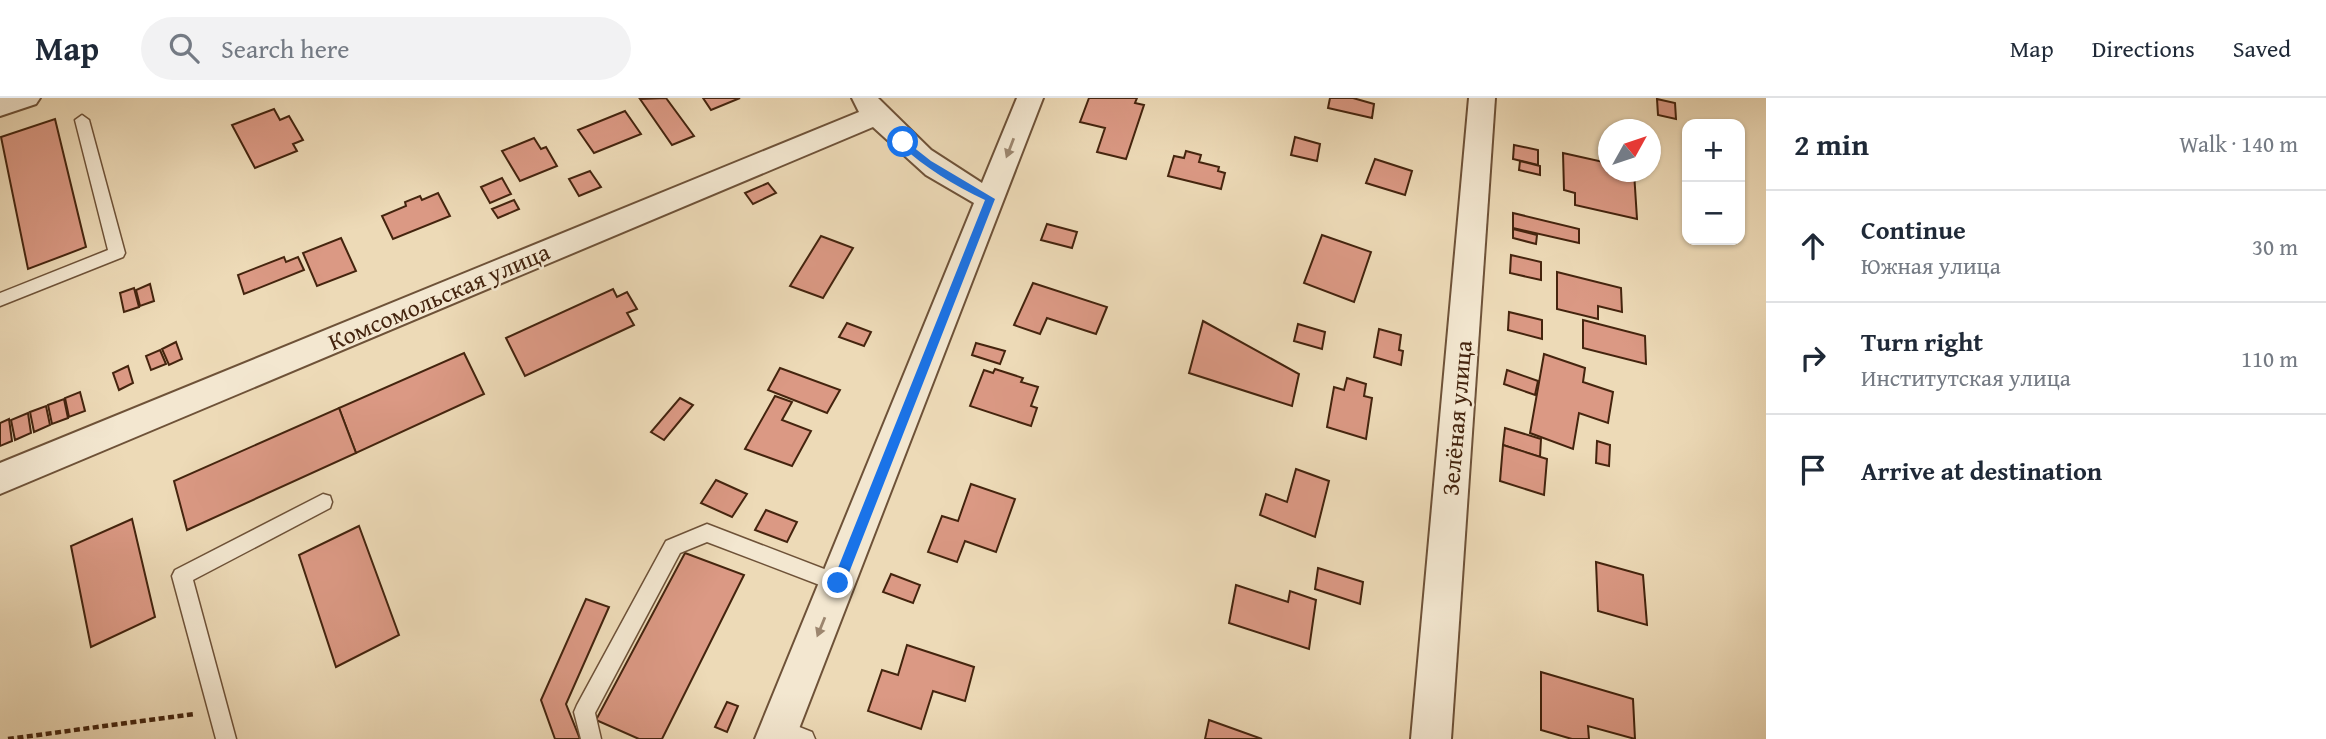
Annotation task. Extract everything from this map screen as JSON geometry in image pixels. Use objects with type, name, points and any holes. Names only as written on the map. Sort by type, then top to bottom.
[{"type":"street","points":[[0,107],[27,98]]},
{"type":"street","points":[[786,736],[838,583],[1030,98]]},
{"type":"street","name":"Зелёная улица","points":[[1431,739],[1482,98]]},
{"type":"street","points":[[870,106],[927,164],[958,184],[990,199]]},
{"type":"street","name":"Комсомольская улица","points":[[0,479],[870,106]]},
{"type":"lane","points":[[0,300],[117,253],[82,120]]},
{"type":"lane","points":[[226,739],[182,576],[323,502]]},
{"type":"lane","points":[[591,739],[584,712],[673,547],[707,533],[838,583]]},
{"type":"path","points":[[8,739],[218,711]]},
{"type":"building","points":[[666,98],[694,136],[672,145],[640,99]]},
{"type":"building","points":[[703,98],[740,98],[711,110]]},
{"type":"building","points":[[1089,98],[1137,98],[1135,103],[1144,105],[1126,159],[1097,152],[1105,128],[1080,122]]},
{"type":"building","points":[[1330,98],[1353,98],[1374,104],[1372,118],[1328,108]]},
{"type":"building","points":[[1657,99],[1675,103],[1676,119],[1658,115]]},
{"type":"building","points":[[274,109],[280,120],[289,116],[303,140],[293,144],[297,151],[255,168],[232,125]]},
{"type":"building","points":[[625,111],[641,134],[594,153],[578,130]]},
{"type":"building","points":[[55,119],[86,247],[28,269],[1,137]]},
{"type":"building","points":[[1295,137],[1320,144],[1317,161],[1291,155]]},
{"type":"building","points":[[534,138],[541,149],[546,147],[557,166],[520,181],[502,151]]},
{"type":"building","points":[[1514,145],[1538,150],[1538,165],[1513,159]]},
{"type":"building","points":[[1186,151],[1201,155],[1199,162],[1219,167],[1218,171],[1225,173],[1221,189],[1168,176],[1174,156],[1184,158]]},
{"type":"building","points":[[1563,153],[1598,161],[1598,182],[1635,182],[1637,219],[1575,205],[1575,193],[1564,190]]},
{"type":"building","points":[[1375,159],[1412,171],[1405,195],[1366,183]]},
{"type":"building","points":[[1520,161],[1540,166],[1540,175],[1519,170]]},
{"type":"building","points":[[590,171],[601,187],[579,196],[569,179]]},
{"type":"building","points":[[502,178],[511,194],[490,203],[481,187]]},
{"type":"building","points":[[768,183],[776,193],[753,204],[745,193]]},
{"type":"building","points":[[438,193],[450,216],[393,239],[382,216],[406,206],[405,202],[420,196],[422,200]]},
{"type":"building","points":[[514,200],[519,209],[498,218],[492,209]]},
{"type":"building","points":[[1513,213],[1579,229],[1579,243],[1513,228]]},
{"type":"building","points":[[1047,224],[1077,232],[1072,248],[1041,240]]},
{"type":"building","points":[[1513,229],[1537,235],[1536,244],[1513,238]]},
{"type":"building","points":[[1322,235],[1371,252],[1354,302],[1304,283]]},
{"type":"building","points":[[821,236],[853,248],[823,298],[790,286]]},
{"type":"building","points":[[341,238],[356,271],[317,286],[303,253]]},
{"type":"building","points":[[1511,255],[1541,262],[1541,280],[1510,273]]},
{"type":"building","points":[[284,257],[286,262],[298,257],[304,270],[244,294],[238,275]]},
{"type":"building","points":[[1557,272],[1621,288],[1622,312],[1598,306],[1598,319],[1557,309]]},
{"type":"building","points":[[1033,283],[1107,307],[1096,334],[1047,318],[1040,334],[1014,325]]},
{"type":"building","points":[[150,284],[154,301],[140,306],[136,290]]},
{"type":"building","points":[[134,288],[139,307],[124,312],[120,293]]},
{"type":"building","points":[[613,289],[617,297],[627,292],[637,309],[627,313],[634,325],[525,376],[506,338]]},
{"type":"building","points":[[1509,312],[1542,320],[1542,339],[1508,330]]},
{"type":"building","points":[[1583,320],[1645,336],[1646,364],[1583,348]]},
{"type":"building","points":[[1203,321],[1299,374],[1292,406],[1189,373]]},
{"type":"building","points":[[847,323],[871,332],[864,346],[839,337]]},
{"type":"building","points":[[1298,324],[1325,332],[1322,349],[1294,341]]},
{"type":"building","points":[[1379,329],[1401,335],[1401,365],[1374,357]]},
{"type":"building","points":[[176,342],[182,359],[169,365],[162,349]]},
{"type":"building","points":[[976,343],[1005,351],[1000,364],[972,355]]},
{"type":"building","points":[[160,350],[166,364],[151,370],[146,356]]},
{"type":"building","points":[[464,353],[484,394],[356,453],[339,408]]},
{"type":"building","points":[[1544,354],[1585,368],[1583,382],[1613,392],[1608,423],[1579,413],[1573,449],[1530,433]]},
{"type":"building","points":[[128,366],[133,383],[119,390],[113,373]]},
{"type":"building","points":[[780,368],[840,390],[827,413],[768,390]]},
{"type":"building","points":[[995,369],[1023,378],[1021,382],[1038,387],[1031,406],[1037,408],[1031,426],[970,406],[984,370],[993,373]]},
{"type":"building","points":[[1507,370],[1538,381],[1535,395],[1504,384]]},
{"type":"building","points":[[1347,378],[1366,384],[1364,396],[1372,398],[1366,439],[1327,427],[1334,387],[1344,390]]},
{"type":"building","points":[[80,392],[85,411],[69,417],[65,398]]},
{"type":"building","points":[[775,396],[792,402],[782,420],[811,431],[792,466],[745,449]]},
{"type":"building","points":[[680,398],[693,405],[664,440],[651,432]]},
{"type":"building","points":[[64,399],[68,418],[52,424],[48,405]]},
{"type":"building","points":[[46,406],[50,425],[34,432],[30,412]]},
{"type":"building","points":[[339,408],[356,453],[187,530],[174,481]]},
{"type":"building","points":[[28,413],[31,433],[15,440],[11,420]]},
{"type":"building","points":[[9,419],[12,441],[0,446],[0,423]]},
{"type":"building","points":[[1505,428],[1541,439],[1540,457],[1503,445]]},
{"type":"building","points":[[1597,441],[1610,445],[1609,466],[1596,463]]},
{"type":"building","points":[[1503,445],[1547,459],[1544,495],[1500,481]]},
{"type":"building","points":[[1296,469],[1329,481],[1315,537],[1260,515],[1266,494],[1287,502]]},
{"type":"building","points":[[716,480],[747,494],[732,517],[701,503]]},
{"type":"building","points":[[971,484],[1015,499],[996,552],[965,541],[957,562],[928,552],[942,516],[958,521]]},
{"type":"building","points":[[766,510],[797,522],[787,542],[755,530]]},
{"type":"building","points":[[132,519],[155,617],[91,647],[71,546]]},
{"type":"building","points":[[359,526],[399,635],[336,667],[299,555]]},
{"type":"building","points":[[685,553],[744,575],[662,739],[639,739],[596,720]]},
{"type":"building","points":[[1596,562],[1643,575],[1647,625],[1598,611]]},
{"type":"building","points":[[1318,568],[1363,582],[1360,604],[1315,589]]},
{"type":"building","points":[[891,574],[920,585],[913,603],[883,592]]},
{"type":"building","points":[[1236,585],[1288,602],[1290,591],[1316,600],[1309,649],[1229,623]]},
{"type":"building","points":[[586,599],[609,607],[566,704],[580,739],[555,739],[541,700]]},
{"type":"building","points":[[907,645],[974,667],[965,701],[933,691],[921,729],[868,711],[882,670],[898,675]]},
{"type":"building","points":[[1541,672],[1633,699],[1635,739],[1588,726],[1589,739],[1572,739],[1541,730]]},
{"type":"building","points":[[727,702],[738,706],[727,732],[715,727]]},
{"type":"building","points":[[1209,720],[1262,739],[1205,739]]},
{"type":"route","points":[[838,583],[990,199],[958,184],[927,164],[903,142]]}]
